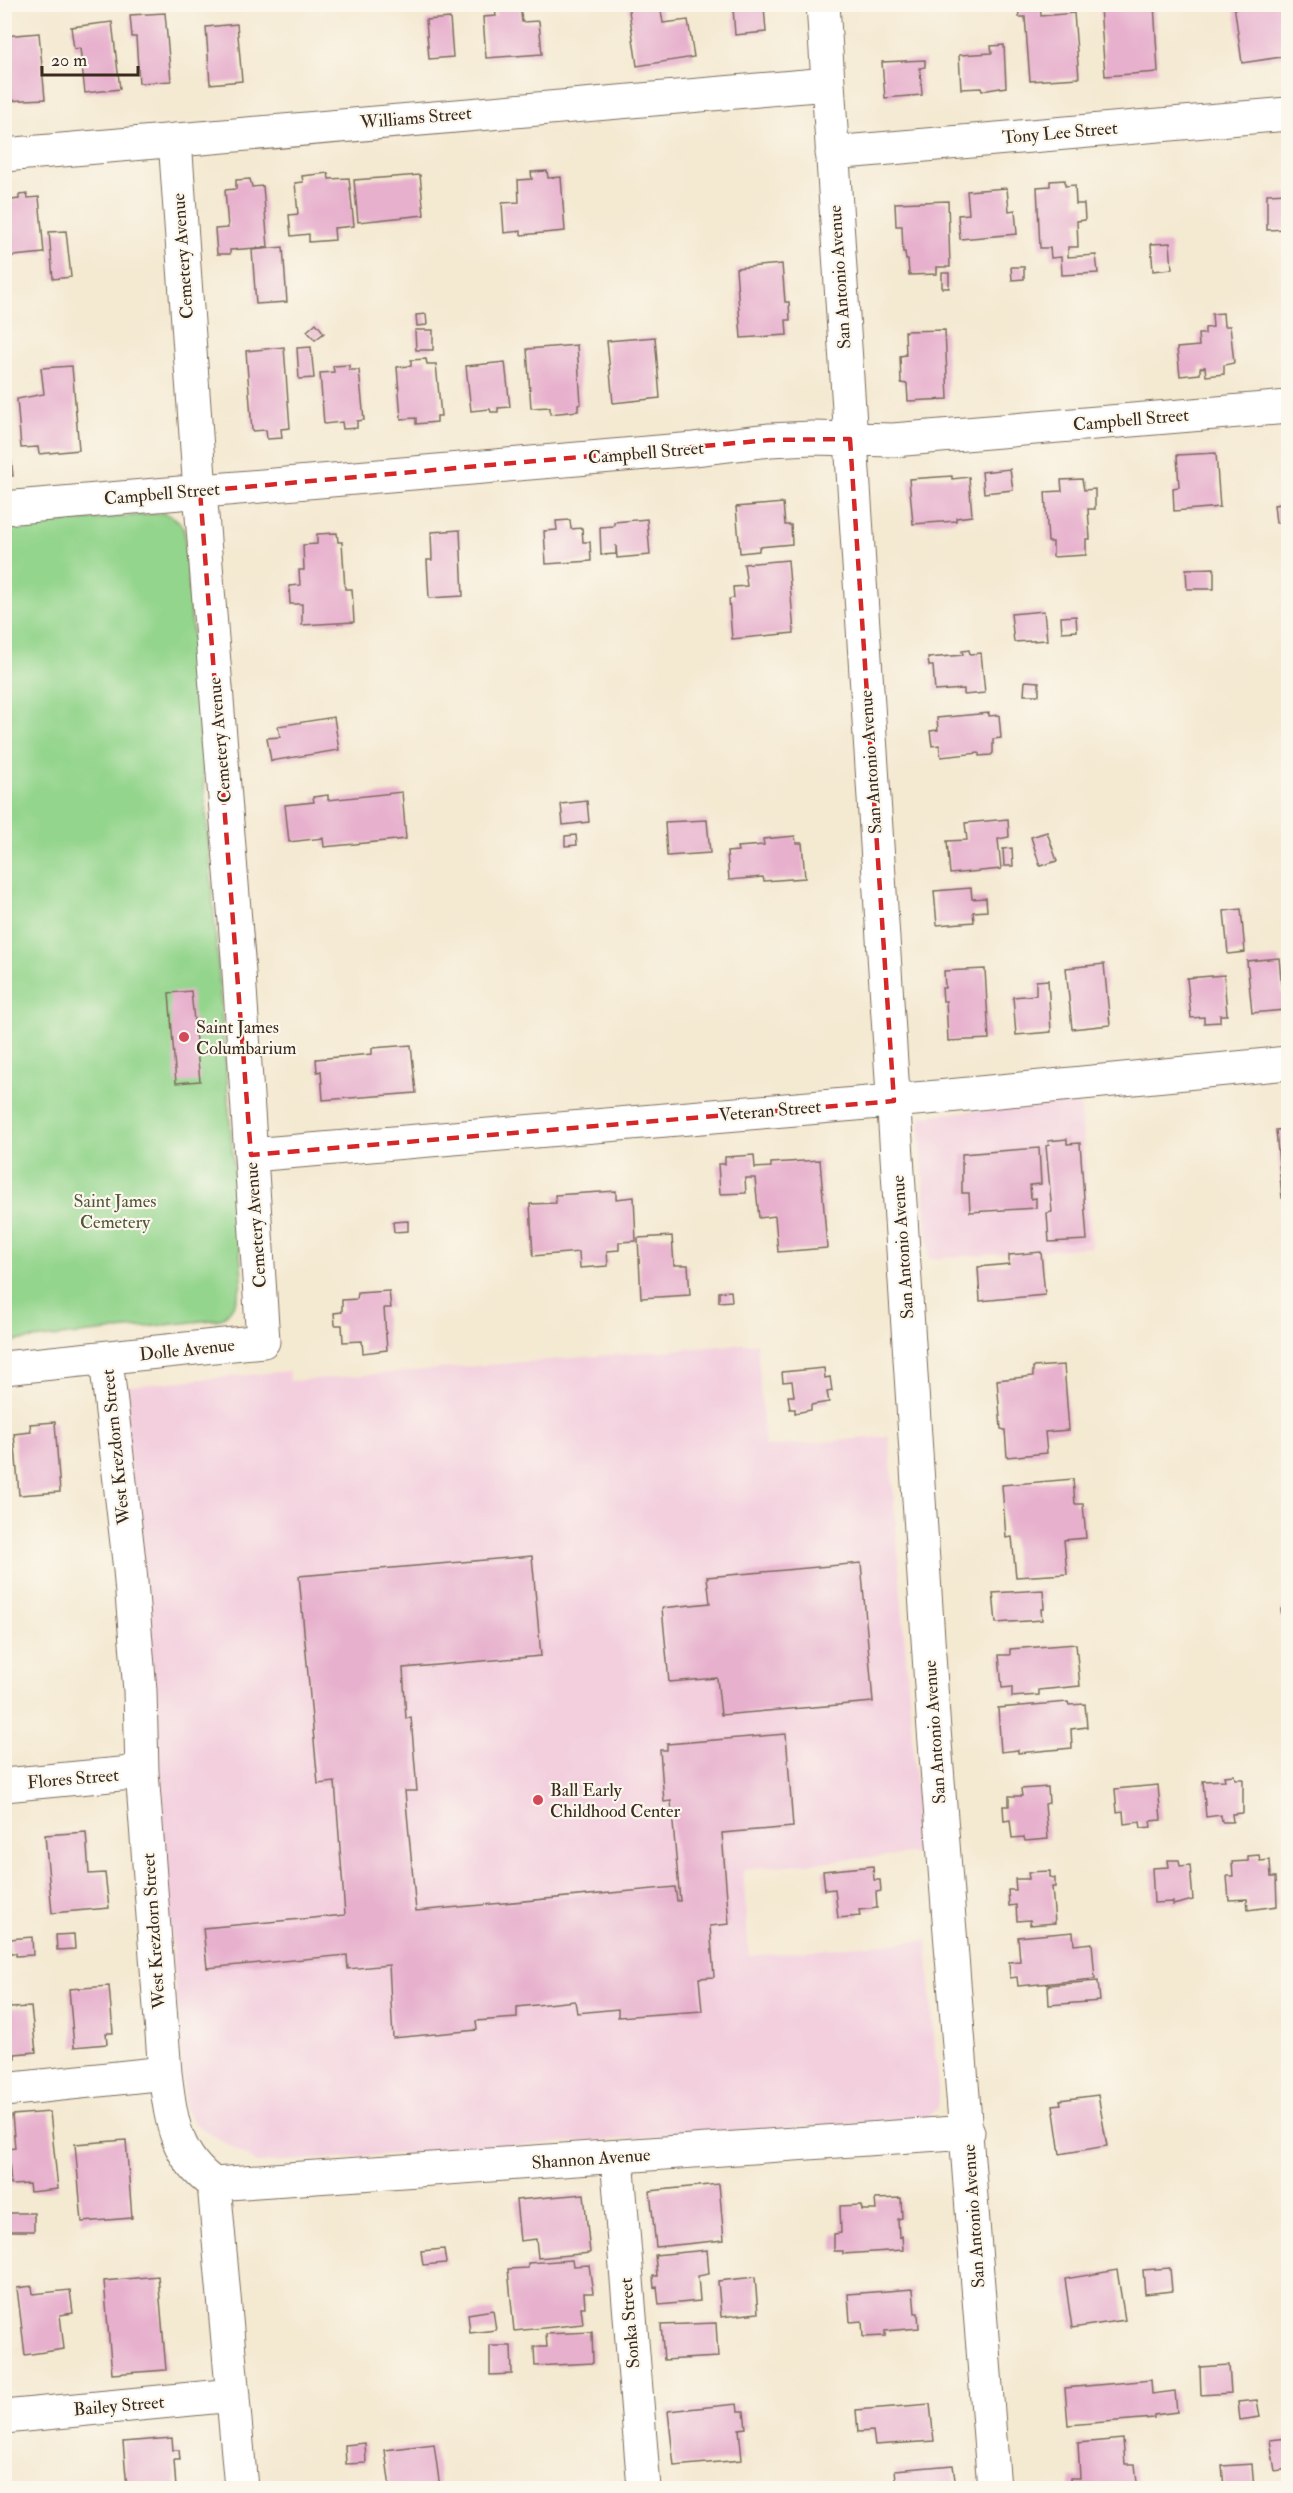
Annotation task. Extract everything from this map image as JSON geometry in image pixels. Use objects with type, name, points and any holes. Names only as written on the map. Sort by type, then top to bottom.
[{"type":"street","name":"San Antonio Avenue","points":[[823,4],[933,1718],[968,2132],[994,2488]]},
{"type":"street","name":"Williams Street","points":[[4,155],[828,84]]},
{"type":"street","name":"Tony Lee Street","points":[[832,153],[1288,114]]},
{"type":"street","name":"Cemetery Avenue","points":[[175,140],[252,1155],[263,1341]]},
{"type":"street","name":"Campbell Street","points":[[4,508],[694,449],[770,440],[893,440],[1288,407]]},
{"type":"street","name":"Veteran Street","points":[[252,1155],[894,1101],[1288,1063]]},
{"type":"street","name":"Dolle Avenue","points":[[4,1368],[263,1341]]},
{"type":"street","name":"West Krezdorn Street","points":[[106,1359],[130,1570],[140,1690],[142,1772],[169,2108],[176,2136],[185,2156],[200,2174],[214,2184]]},
{"type":"street","name":"Flores Street","points":[[4,1785],[142,1772]]},
{"type":"street","points":[[4,2090],[165,2073]]},
{"type":"street","name":"Shannon Avenue","points":[[214,2184],[968,2132]]},
{"type":"street","name":"Sonka Street","points":[[616,2157],[644,2488]]},
{"type":"street","points":[[214,2184],[241,2488]]},
{"type":"street","name":"Bailey Street","points":[[4,2417],[233,2395]]},
{"type":"highlighted area","points":[[850,439],[894,1101],[251,1155],[200,491],[770,440]]},
{"type":"shaded area","points":[[1080,1100],[1092,1247],[929,1259],[920,1130],[920,1120],[923,1116]]},
{"type":"shaded area","name":"Ball Early Childhood Center","points":[[757,1343],[765,1447],[889,1436],[921,1853],[743,1869],[749,1956],[927,1940],[939,2103],[937,2109],[925,2119],[257,2163],[195,2124],[185,2110],[142,1570],[123,1396],[127,1386],[289,1371],[290,1381]]},
{"type":"green space","name":"Saint James Cemetery","points":[[164,513],[179,522],[185,537],[241,1284],[233,1306],[221,1319],[5,1342],[5,527]]},
{"type":"building","points":[[628,4],[660,4],[663,23],[688,20],[694,57],[637,66]]},
{"type":"building","points":[[1018,4],[1040,4],[1041,16],[1074,13],[1079,78],[1030,81],[1025,17],[1019,17]]},
{"type":"building","points":[[1154,4],[1158,72],[1105,76],[1100,7]]},
{"type":"building","points":[[1234,4],[1288,4],[1288,56],[1242,63]]},
{"type":"building","points":[[520,5],[522,22],[539,21],[542,54],[486,58],[483,17],[496,16],[495,7]]},
{"type":"building","points":[[764,6],[766,32],[735,35],[733,8]]},
{"type":"building","points":[[165,13],[171,81],[139,83],[136,37],[132,37],[130,15]]},
{"type":"building","points":[[450,18],[453,57],[429,59],[426,20]]},
{"type":"building","points":[[112,22],[120,89],[85,93],[80,48],[74,49],[71,27]]},
{"type":"building","points":[[237,24],[242,81],[210,84],[206,27]]},
{"type":"building","points":[[39,33],[45,99],[5,101],[4,36]]},
{"type":"building","points":[[1004,45],[1006,87],[982,91],[981,88],[961,89],[959,55],[992,53],[991,46]]},
{"type":"building","points":[[925,60],[925,67],[920,68],[922,95],[885,98],[882,62]]},
{"type":"building","points":[[547,171],[548,178],[561,177],[565,231],[521,235],[521,231],[504,233],[502,203],[519,202],[518,180],[532,179],[531,172]]},
{"type":"building","points":[[328,173],[329,179],[349,178],[354,226],[334,228],[335,240],[309,242],[309,234],[291,236],[289,215],[298,214],[295,183],[303,182],[302,176]]},
{"type":"building","points":[[420,175],[424,215],[358,222],[354,180]]},
{"type":"building","points":[[250,179],[252,187],[263,186],[268,247],[230,250],[230,254],[217,254],[215,229],[228,228],[225,190],[236,189],[236,180]]},
{"type":"building","points":[[1065,180],[1065,186],[1075,185],[1076,204],[1084,204],[1085,220],[1077,221],[1078,247],[1068,247],[1068,257],[1096,255],[1098,273],[1062,275],[1061,257],[1051,258],[1050,248],[1040,248],[1037,187],[1050,186],[1050,181]]},
{"type":"building","points":[[1007,188],[1009,211],[1015,210],[1017,234],[960,239],[958,215],[969,214],[967,191]]},
{"type":"building","points":[[1288,193],[1288,229],[1267,230],[1267,194]]},
{"type":"building","points":[[27,194],[28,198],[39,197],[44,253],[4,257],[4,201],[19,199],[19,195]]},
{"type":"building","points":[[948,201],[950,267],[937,267],[937,274],[909,275],[908,260],[903,252],[902,226],[896,226],[895,203]]},
{"type":"building","points":[[66,231],[71,277],[53,279],[49,232]]},
{"type":"building","points":[[1170,243],[1172,269],[1153,271],[1151,244]]},
{"type":"building","points":[[283,247],[287,302],[256,304],[252,250]]},
{"type":"building","points":[[782,264],[785,302],[789,302],[790,320],[786,320],[787,335],[741,338],[736,268]]},
{"type":"building","points":[[1011,267],[1024,267],[1024,279],[1012,280]]},
{"type":"building","points":[[942,273],[949,273],[949,288],[942,288]]},
{"type":"building","points":[[1223,313],[1224,326],[1230,326],[1234,363],[1224,365],[1224,374],[1206,376],[1205,367],[1200,368],[1200,374],[1180,376],[1177,348],[1199,346],[1198,334],[1205,334],[1205,328],[1213,327],[1212,314]]},
{"type":"building","points":[[426,314],[427,325],[417,326],[416,315]]},
{"type":"building","points":[[316,323],[324,333],[315,340],[307,331]]},
{"type":"building","points":[[415,330],[433,330],[433,350],[416,350]]},
{"type":"building","points":[[945,330],[948,399],[908,401],[907,384],[901,383],[900,356],[906,355],[905,331]]},
{"type":"building","points":[[655,337],[660,398],[613,403],[607,341]]},
{"type":"building","points":[[577,345],[581,404],[578,405],[578,411],[550,414],[550,407],[531,408],[527,349]]},
{"type":"building","points":[[284,347],[290,428],[281,429],[282,438],[267,439],[266,430],[252,431],[246,351]]},
{"type":"building","points":[[311,347],[314,378],[299,379],[297,348]]},
{"type":"building","points":[[426,359],[427,364],[436,364],[441,416],[437,416],[437,422],[416,424],[416,418],[401,419],[397,367],[411,366],[411,360]]},
{"type":"building","points":[[505,362],[510,407],[498,408],[498,412],[491,412],[490,409],[471,411],[466,366]]},
{"type":"building","points":[[349,365],[349,370],[359,370],[364,420],[357,421],[357,428],[343,429],[342,422],[324,424],[320,373],[334,372],[333,366]]},
{"type":"building","points":[[72,366],[79,450],[39,454],[38,447],[21,448],[17,399],[44,394],[41,368]]},
{"type":"building","points":[[4,430],[8,453],[11,456],[13,476],[4,476]]},
{"type":"building","points":[[1216,453],[1220,507],[1174,511],[1173,488],[1179,487],[1177,455]]},
{"type":"building","points":[[1010,469],[1013,490],[984,493],[982,472]]},
{"type":"building","points":[[952,476],[952,479],[969,477],[972,516],[956,518],[956,521],[913,524],[909,479]]},
{"type":"building","points":[[1082,479],[1084,490],[1095,489],[1095,509],[1088,509],[1090,539],[1086,539],[1086,555],[1053,557],[1053,542],[1048,542],[1045,492],[1062,491],[1061,480]]},
{"type":"building","points":[[783,503],[785,525],[791,525],[792,544],[759,547],[759,551],[740,553],[736,507]]},
{"type":"building","points":[[1288,503],[1288,521],[1276,523],[1274,505]]},
{"type":"building","points":[[647,519],[650,555],[617,558],[616,545],[616,554],[601,555],[600,527],[614,526],[614,522]]},
{"type":"building","points":[[570,520],[571,529],[582,528],[583,542],[590,542],[591,561],[546,564],[544,531],[557,530],[556,521]]},
{"type":"building","points":[[460,530],[463,596],[429,598],[427,560],[432,560],[431,532]]},
{"type":"building","points":[[337,533],[338,542],[342,542],[345,589],[352,589],[354,622],[302,625],[302,604],[290,604],[289,586],[300,585],[299,570],[304,570],[303,545],[317,544],[317,534]]},
{"type":"building","points":[[788,560],[794,633],[732,639],[729,599],[734,598],[733,587],[747,586],[744,564]]},
{"type":"building","points":[[1214,568],[1214,589],[1187,589],[1186,569]]},
{"type":"building","points":[[1044,611],[1047,640],[1014,642],[1011,614]]},
{"type":"building","points":[[1076,616],[1077,631],[1062,632],[1061,617]]},
{"type":"building","points":[[969,650],[970,654],[981,653],[985,693],[964,695],[964,689],[935,691],[933,666],[929,666],[928,658],[963,655],[962,651]]},
{"type":"building","points":[[1025,681],[1039,682],[1039,695],[1024,695]]},
{"type":"building","points":[[989,713],[989,716],[999,715],[1001,738],[993,739],[991,755],[979,756],[979,753],[941,757],[939,745],[932,746],[930,731],[938,730],[937,718]]},
{"type":"building","points":[[334,717],[339,750],[271,761],[267,738],[280,737],[278,726]]},
{"type":"building","points":[[402,792],[406,839],[324,847],[323,838],[289,842],[285,805],[314,802],[313,797],[328,795],[328,800]]},
{"type":"building","points":[[587,801],[589,822],[563,825],[561,804]]},
{"type":"building","points":[[1008,819],[1009,837],[998,839],[1001,869],[950,874],[947,841],[967,840],[965,823]]},
{"type":"building","points":[[707,820],[710,853],[667,856],[665,822]]},
{"type":"building","points":[[1047,832],[1057,861],[1040,866],[1031,837]]},
{"type":"building","points":[[576,835],[577,845],[565,846],[565,836]]},
{"type":"building","points":[[795,836],[796,843],[802,843],[805,878],[764,881],[763,877],[729,880],[727,852],[738,851],[737,847],[764,845],[763,839]]},
{"type":"building","points":[[1012,848],[1013,866],[1004,866],[1003,849]]},
{"type":"building","points":[[971,888],[972,899],[986,898],[987,911],[973,912],[974,922],[937,925],[934,891]]},
{"type":"building","points":[[1241,909],[1245,952],[1228,954],[1224,911]]},
{"type":"building","points":[[1279,958],[1284,1010],[1252,1013],[1247,961]]},
{"type":"building","points":[[1104,964],[1110,1025],[1072,1029],[1066,968]]},
{"type":"building","points":[[985,969],[989,1039],[948,1041],[946,1001],[943,1001],[942,988],[945,988],[944,971]]},
{"type":"building","points":[[1224,975],[1227,1015],[1220,1015],[1220,1022],[1204,1023],[1204,1017],[1191,1018],[1187,978]]},
{"type":"building","points":[[1048,980],[1051,1032],[1016,1035],[1013,997],[1036,995],[1036,981]]},
{"type":"building","name":"Saint James Columbarium","points":[[191,991],[200,1081],[176,1083],[169,993]]},
{"type":"building","points":[[411,1045],[416,1093],[323,1100],[321,1071],[317,1072],[316,1059],[372,1054],[372,1048]]},
{"type":"building","points":[[1288,1129],[1288,1198],[1282,1198],[1276,1130]]},
{"type":"building","points":[[1067,1139],[1067,1144],[1080,1143],[1087,1240],[1049,1242],[1047,1213],[1052,1212],[1046,1146],[1049,1145],[1048,1141]]},
{"type":"building","points":[[1039,1148],[1041,1184],[1030,1185],[1031,1199],[1036,1198],[1036,1208],[970,1212],[969,1193],[962,1193],[962,1154]]},
{"type":"building","points":[[754,1155],[755,1168],[771,1167],[771,1163],[820,1160],[827,1248],[778,1252],[775,1216],[759,1218],[755,1178],[745,1178],[746,1193],[720,1194],[718,1164],[725,1164],[725,1157]]},
{"type":"building","points":[[616,1191],[616,1199],[634,1197],[636,1241],[619,1242],[619,1250],[607,1251],[608,1266],[580,1268],[579,1252],[533,1256],[530,1204],[556,1203],[555,1195]]},
{"type":"building","points":[[408,1221],[408,1231],[394,1232],[393,1222]]},
{"type":"building","points":[[672,1236],[674,1265],[688,1265],[690,1295],[641,1298],[638,1238]]},
{"type":"building","points":[[1041,1252],[1045,1295],[980,1301],[978,1267],[1009,1264],[1009,1255]]},
{"type":"building","points":[[389,1291],[391,1308],[384,1308],[387,1350],[363,1353],[362,1341],[343,1342],[342,1325],[335,1325],[334,1313],[342,1312],[342,1300],[357,1299],[358,1293]]},
{"type":"building","points":[[731,1291],[732,1301],[719,1302],[719,1292]]},
{"type":"building","points":[[1064,1365],[1069,1430],[1045,1432],[1047,1453],[1007,1457],[1005,1430],[1001,1429],[997,1380],[1033,1376],[1033,1367]]},
{"type":"building","points":[[824,1368],[825,1378],[830,1377],[832,1391],[827,1392],[829,1402],[811,1405],[811,1410],[795,1413],[795,1409],[790,1409],[788,1396],[794,1396],[792,1381],[783,1382],[782,1372]]},
{"type":"building","points":[[55,1422],[60,1492],[19,1495],[14,1434],[31,1432],[30,1424]]},
{"type":"building","points":[[1073,1479],[1075,1504],[1083,1504],[1086,1538],[1064,1540],[1067,1574],[1016,1577],[1012,1537],[1006,1538],[1002,1485]]},
{"type":"building","points":[[532,1556],[541,1656],[403,1668],[406,1719],[411,1717],[417,1791],[405,1791],[416,1911],[675,1887],[677,1901],[680,1901],[671,1801],[664,1802],[660,1750],[667,1750],[667,1744],[786,1734],[793,1827],[722,1833],[729,1924],[710,1926],[714,1977],[699,1978],[702,2011],[618,2017],[618,2009],[577,2013],[575,2001],[517,2007],[517,2018],[476,2021],[477,2030],[393,2038],[389,1965],[348,1969],[347,1955],[207,1968],[203,1928],[345,1915],[335,1782],[318,1784],[299,1576]]},
{"type":"building","points":[[861,1563],[873,1702],[721,1715],[717,1678],[669,1682],[662,1608],[710,1603],[707,1577]]},
{"type":"building","points":[[1043,1590],[1042,1620],[996,1623],[993,1593]]},
{"type":"building","points":[[1288,1596],[1287,1663],[1281,1609],[1285,1608],[1285,1597]]},
{"type":"building","points":[[1076,1644],[1080,1686],[1039,1690],[1039,1695],[1012,1697],[1012,1687],[1002,1688],[999,1655],[1010,1655],[1010,1649]]},
{"type":"building","points":[[1068,1702],[1069,1705],[1085,1704],[1087,1727],[1071,1729],[1072,1748],[1018,1753],[1018,1750],[1001,1752],[998,1708]]},
{"type":"building","points":[[1234,1775],[1235,1779],[1243,1779],[1243,1813],[1232,1814],[1233,1822],[1222,1822],[1221,1815],[1206,1817],[1203,1781],[1225,1780],[1224,1776]]},
{"type":"building","points":[[1158,1785],[1161,1820],[1150,1821],[1151,1827],[1141,1828],[1140,1822],[1124,1824],[1123,1811],[1117,1812],[1115,1789]]},
{"type":"building","points":[[1048,1787],[1049,1803],[1045,1804],[1048,1839],[1025,1841],[1024,1837],[1012,1838],[1010,1820],[1004,1821],[1003,1806],[1009,1806],[1009,1796],[1022,1796],[1021,1789]]},
{"type":"building","points":[[86,1832],[89,1874],[105,1873],[109,1908],[52,1913],[45,1835]]},
{"type":"building","points":[[1259,1855],[1260,1861],[1270,1860],[1271,1877],[1276,1877],[1277,1906],[1248,1910],[1247,1899],[1229,1900],[1227,1876],[1233,1876],[1232,1862],[1248,1861],[1248,1856]]},
{"type":"building","points":[[1168,1860],[1179,1860],[1180,1866],[1190,1865],[1193,1900],[1173,1905],[1173,1902],[1154,1903],[1152,1868],[1169,1867]]},
{"type":"building","points":[[873,1866],[874,1880],[880,1880],[881,1891],[876,1892],[877,1908],[859,1910],[860,1916],[838,1918],[835,1889],[825,1890],[823,1871]]},
{"type":"building","points":[[1050,1871],[1050,1877],[1055,1878],[1055,1887],[1052,1887],[1055,1923],[1030,1925],[1030,1920],[1017,1921],[1016,1905],[1009,1906],[1008,1890],[1016,1890],[1015,1879],[1029,1879],[1028,1872]]},
{"type":"building","points":[[1073,1932],[1074,1945],[1092,1943],[1095,1979],[1018,1986],[1017,1977],[1010,1978],[1009,1962],[1020,1961],[1018,1937]]},
{"type":"building","points":[[74,1934],[75,1949],[57,1950],[56,1935]]},
{"type":"building","points":[[32,1937],[33,1955],[16,1956],[16,1953],[11,1953],[10,1939]]},
{"type":"building","points":[[1098,1981],[1100,2001],[1049,2005],[1048,1985]]},
{"type":"building","points":[[109,1986],[113,2033],[106,2033],[107,2044],[74,2047],[69,1989]]},
{"type":"building","points":[[4,1998],[9,1998],[10,2008],[31,2007],[36,2052],[15,2054],[15,2058],[4,2059]]},
{"type":"building","points":[[1098,2095],[1107,2146],[1060,2154],[1053,2105],[1061,2104],[1060,2100]]},
{"type":"building","points":[[50,2112],[58,2189],[30,2192],[29,2184],[11,2185],[8,2149],[15,2148],[12,2115]]},
{"type":"building","points":[[126,2140],[132,2218],[82,2222],[75,2144]]},
{"type":"building","points":[[719,2184],[724,2240],[656,2247],[650,2191]]},
{"type":"building","points":[[584,2194],[590,2253],[538,2258],[536,2239],[520,2241],[516,2200]]},
{"type":"building","points":[[901,2198],[902,2218],[898,2219],[899,2237],[902,2236],[903,2250],[843,2254],[843,2251],[834,2251],[834,2234],[841,2233],[840,2206],[861,2205],[862,2210],[876,2210],[875,2199]]},
{"type":"building","points":[[4,2213],[34,2213],[34,2231],[5,2231]]},
{"type":"building","points":[[444,2249],[446,2263],[423,2265],[421,2251]]},
{"type":"building","points":[[707,2250],[709,2274],[698,2276],[700,2301],[659,2305],[653,2276],[657,2276],[655,2255]]},
{"type":"building","points":[[572,2260],[573,2266],[589,2265],[593,2293],[584,2293],[585,2307],[581,2307],[583,2324],[514,2331],[508,2269],[528,2268],[528,2263]]},
{"type":"building","points":[[1170,2268],[1172,2291],[1145,2294],[1143,2270]]},
{"type":"building","points":[[1117,2270],[1125,2320],[1072,2328],[1065,2279]]},
{"type":"building","points":[[158,2276],[166,2370],[112,2374],[104,2281]]},
{"type":"building","points":[[755,2277],[758,2313],[721,2317],[718,2281]]},
{"type":"building","points":[[32,2286],[33,2294],[70,2290],[73,2313],[60,2315],[64,2349],[25,2355],[17,2288]]},
{"type":"building","points":[[913,2289],[919,2328],[885,2331],[885,2336],[863,2337],[862,2321],[850,2322],[848,2294]]},
{"type":"building","points":[[493,2310],[496,2330],[470,2333],[468,2314]]},
{"type":"building","points":[[716,2323],[718,2357],[664,2360],[661,2325]]},
{"type":"building","points":[[592,2332],[593,2363],[535,2366],[534,2347],[547,2347],[546,2334]]},
{"type":"building","points":[[490,2346],[511,2346],[512,2374],[490,2375]]},
{"type":"building","points":[[1229,2365],[1231,2393],[1201,2395],[1200,2367]]},
{"type":"building","points":[[1151,2380],[1152,2394],[1175,2391],[1177,2412],[1154,2415],[1154,2418],[1068,2425],[1065,2388]]},
{"type":"building","points":[[1257,2400],[1260,2417],[1240,2420],[1238,2402]]},
{"type":"building","points":[[737,2404],[738,2411],[744,2411],[746,2428],[739,2429],[742,2460],[674,2466],[668,2411]]},
{"type":"building","points":[[930,2404],[934,2441],[875,2445],[873,2431],[858,2432],[856,2410]]},
{"type":"building","points":[[172,2438],[173,2450],[179,2450],[180,2460],[174,2460],[176,2488],[127,2488],[123,2442]]},
{"type":"building","points":[[1288,2438],[1288,2469],[1275,2471],[1270,2440]]},
{"type":"building","points":[[1123,2439],[1125,2464],[1135,2464],[1137,2483],[1127,2484],[1128,2488],[1070,2488],[1070,2478],[1080,2478],[1078,2443]]},
{"type":"building","points":[[365,2443],[366,2463],[346,2464],[345,2445]]},
{"type":"building","points":[[434,2444],[440,2488],[390,2488],[385,2450]]},
{"type":"building","points":[[1252,2464],[1254,2488],[1224,2488],[1222,2466]]},
{"type":"building","points":[[953,2465],[956,2488],[897,2488],[895,2470]]},
{"type":"place","name":"Saint James Columbarium","points":[[184,1037]]},
{"type":"place","name":"Ball Early Childhood Center","points":[[538,1800]]}]
